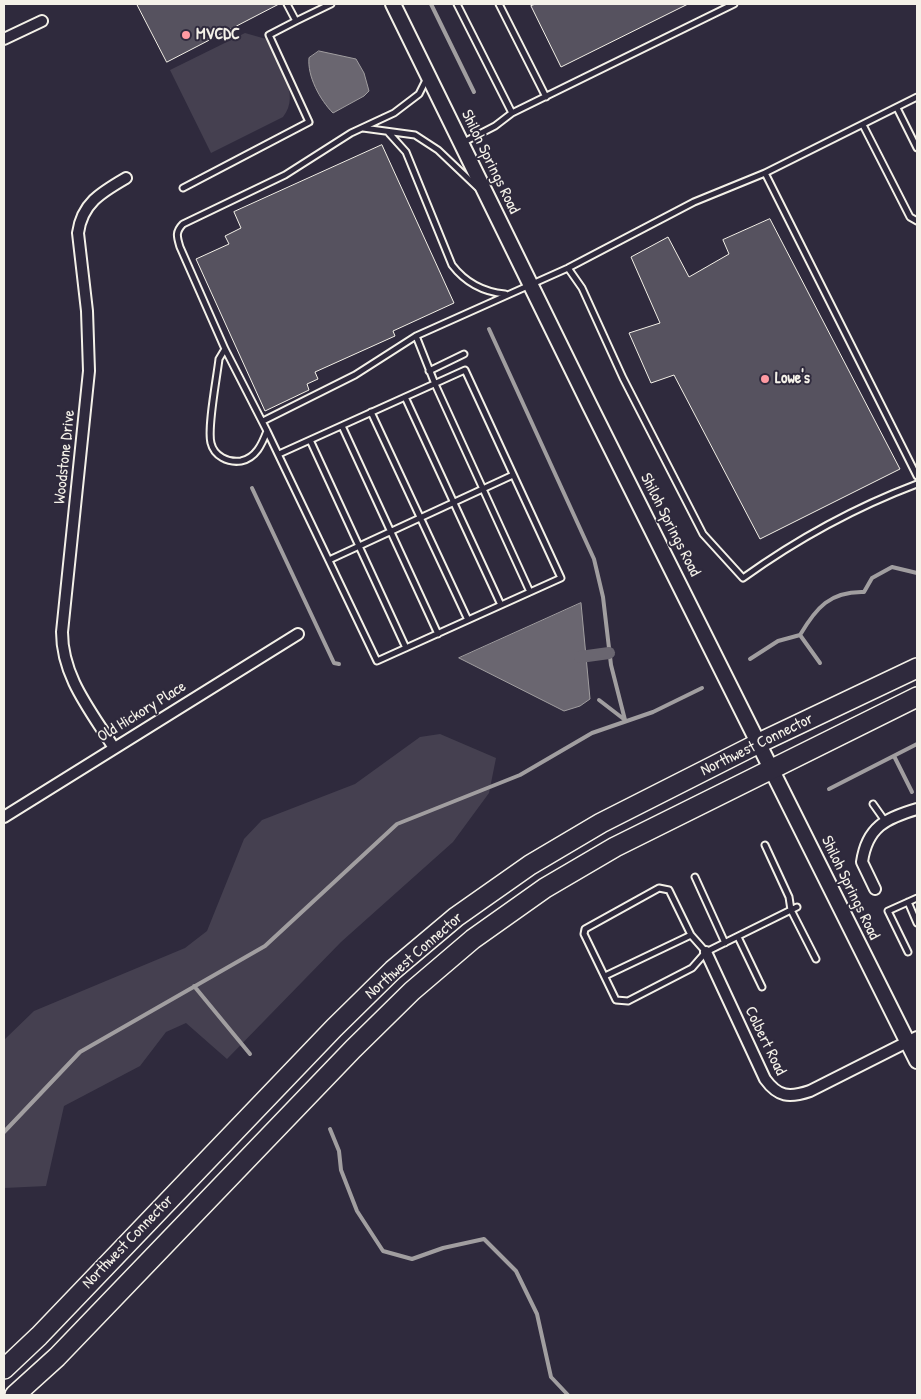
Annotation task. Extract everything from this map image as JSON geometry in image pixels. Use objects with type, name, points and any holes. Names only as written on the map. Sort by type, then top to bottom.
[{"type":"highway","name":"Northwest Connector","points":[[4,1368],[39,1336],[334,1028],[394,970],[456,917],[530,864],[601,823],[759,743],[917,668]]},
{"type":"highway","name":"Northwest Connector","points":[[15,1395],[58,1357],[353,1048],[417,986],[473,939],[546,888],[615,847],[917,698]]},
{"type":"street","name":"Shiloh Springs Road","points":[[394,4],[461,144],[738,703],[912,1039],[917,1060]]},
{"type":"street","points":[[4,39],[42,21]]},
{"type":"street","name":"Woodstone Drive","points":[[114,748],[71,679],[64,661],[62,632],[89,371],[87,311],[78,233],[87,206],[94,198],[126,178]]},
{"type":"street","name":"Old Hickory Place","points":[[4,817],[298,634]]},
{"type":"street","points":[[875,889],[862,862],[870,835],[885,821],[917,809]]},
{"type":"street","name":"Colbert Road","points":[[706,952],[765,1078],[778,1094],[792,1096],[810,1091],[912,1039]]},
{"type":"lane","points":[[287,4],[296,22]]},
{"type":"lane","points":[[183,188],[309,122],[269,35],[331,4]]},
{"type":"lane","points":[[457,4],[512,113]]},
{"type":"lane","points":[[500,4],[546,97]]},
{"type":"lane","points":[[461,144],[495,126],[512,113],[734,4]]},
{"type":"lane","points":[[279,454],[465,370],[561,578],[377,661],[279,454],[226,349],[180,247],[177,234],[178,229],[183,224],[285,175],[351,133],[405,106],[419,94],[428,76]]},
{"type":"lane","points":[[263,421],[355,375],[416,336],[506,294],[568,268],[694,202],[765,174],[917,97]]},
{"type":"lane","points":[[897,108],[917,148]]},
{"type":"lane","points":[[863,125],[910,217],[917,221]]},
{"type":"lane","points":[[363,128],[415,135],[427,141],[488,197]]},
{"type":"lane","points":[[388,132],[406,152],[452,265],[458,274],[475,285],[494,293],[506,294]]},
{"type":"lane","points":[[765,174],[917,476]]},
{"type":"lane","points":[[568,268],[582,288],[623,378],[703,534],[743,578],[774,556],[810,535],[917,484]]},
{"type":"lane","points":[[416,336],[429,371],[530,592]]},
{"type":"lane","points":[[226,349],[219,359],[210,442],[214,450],[227,460],[243,460],[257,452],[262,446],[267,431]]},
{"type":"lane","points":[[429,371],[464,354]]},
{"type":"lane","points":[[405,398],[501,606]]},
{"type":"lane","points":[[372,412],[468,620]]},
{"type":"lane","points":[[342,426],[438,634]]},
{"type":"lane","points":[[310,440],[406,648]]},
{"type":"lane","points":[[329,560],[513,475]]},
{"type":"lane","points":[[873,804],[885,821]]},
{"type":"lane","points":[[765,844],[789,897],[791,910],[816,959]]},
{"type":"lane","points":[[695,877],[725,943]]},
{"type":"lane","points":[[706,952],[691,935],[669,890],[659,888],[585,929],[584,934],[616,1000],[628,1001],[692,968],[706,952],[797,907]]},
{"type":"lane","points":[[908,952],[888,911],[917,898]]},
{"type":"lane","points":[[908,902],[917,923]]},
{"type":"lane","points":[[605,976],[691,935]]},
{"type":"lane","points":[[738,937],[762,988]]},
{"type":"shaded area","points":[[245,33],[266,39],[286,78],[290,98],[288,108],[283,117],[211,153],[170,70]]},
{"type":"shaded area","points":[[319,51],[356,59],[364,73],[369,91],[364,96],[333,113],[319,95],[310,72],[309,58]]},
{"type":"shaded area","points":[[581,603],[590,699],[580,706],[564,711],[459,658]]},
{"type":"shaded area","points":[[440,734],[496,758],[489,793],[453,842],[341,942],[227,1059],[186,1023],[166,1032],[140,1066],[64,1106],[46,1186],[4,1188],[4,1040],[34,1011],[185,948],[207,931],[244,839],[262,820],[355,784],[420,737]]},
{"type":"building","name":"MVCDC","points":[[137,4],[279,4],[167,62]]},
{"type":"building","points":[[536,4],[688,4],[561,67],[531,6]]},
{"type":"building","points":[[382,145],[454,303],[393,331],[395,336],[315,372],[318,379],[307,384],[309,390],[265,411],[196,259],[229,244],[225,236],[241,228],[234,212]]},
{"type":"building","name":"Lowe's","points":[[770,219],[900,469],[760,539],[674,375],[651,383],[629,333],[660,323],[631,257],[668,237],[689,277],[729,254],[723,240]]},
{"type":"waterway","points":[[431,4],[474,92]]},
{"type":"waterway","points":[[489,329],[594,559],[603,597],[611,665],[625,720]]},
{"type":"waterway","points":[[252,488],[334,663],[339,664]]},
{"type":"waterway","points":[[750,659],[778,641],[800,635],[818,609],[825,603],[842,594],[864,592],[872,578],[892,567],[917,573]]},
{"type":"waterway","points":[[800,635],[820,663]]},
{"type":"waterway","points":[[580,657],[609,653]]},
{"type":"waterway","points":[[4,1132],[80,1052],[265,946],[397,824],[520,775],[592,733],[653,712],[702,688]]},
{"type":"waterway","points":[[599,700],[625,720]]},
{"type":"waterway","points":[[829,789],[917,744]]},
{"type":"waterway","points":[[894,756],[912,792]]},
{"type":"waterway","points":[[194,986],[250,1054]]},
{"type":"waterway","points":[[330,1129],[339,1151],[341,1170],[357,1211],[383,1251],[412,1259],[443,1248],[484,1239],[516,1271],[537,1314],[551,1377],[568,1395]]},
{"type":"place","name":"MVCDC","points":[[186,35]]},
{"type":"place","name":"Lowe's","points":[[765,379]]}]
